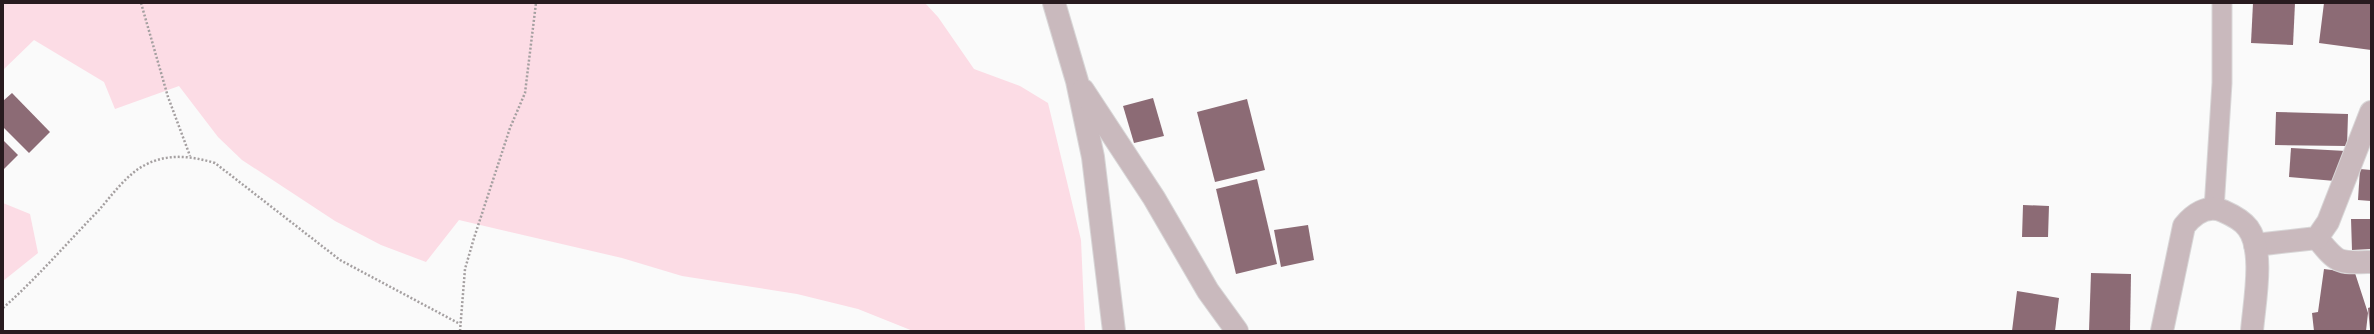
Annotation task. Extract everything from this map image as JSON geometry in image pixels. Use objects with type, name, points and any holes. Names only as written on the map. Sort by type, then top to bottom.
[{"type":"street","points":[[1054,3],[1077,81],[1092,156],[1114,331]]},
{"type":"street","points":[[1077,81],[1154,198],[1208,291],[1237,331]]},
{"type":"street","points":[[2255,244],[2317,238],[2328,222],[2371,112]]},
{"type":"street","points":[[2162,331],[2184,226],[2194,215],[2214,209],[2222,210],[2237,219],[2249,229],[2255,244],[2258,258],[2252,331]]},
{"type":"street","points":[[2317,238],[2334,259],[2342,263],[2371,262]]},
{"type":"lane","points":[[2214,209],[2222,83],[2222,3]]},
{"type":"path","points":[[142,3],[168,97],[190,156]]},
{"type":"path","points":[[460,331],[465,269],[510,128],[525,93],[536,3]]},
{"type":"path","points":[[3,308],[24,290],[123,183],[144,166],[167,158],[190,156],[215,163],[340,260],[460,324]]},
{"type":"shaded area","points":[[3,3],[925,3],[938,17],[974,69],[1020,86],[1048,103],[1081,240],[1085,331],[913,331],[858,309],[797,294],[682,276],[622,258],[459,220],[426,262],[381,245],[335,221],[242,160],[218,137],[179,86],[115,109],[104,82],[34,40],[3,70]]},
{"type":"shaded area","points":[[3,203],[30,214],[38,253],[3,281]]},
{"type":"building","points":[[2253,3],[2295,3],[2293,45],[2251,43]]},
{"type":"building","points":[[2324,3],[2371,3],[2371,50],[2319,43]]},
{"type":"building","points":[[12,93],[50,132],[29,153],[3,127],[3,101]]},
{"type":"building","points":[[1153,98],[1164,136],[1134,143],[1123,106]]},
{"type":"building","points":[[1247,99],[1265,170],[1215,182],[1197,112]]},
{"type":"building","points":[[2276,112],[2348,114],[2347,146],[2275,145]]},
{"type":"building","points":[[3,140],[18,155],[3,170]]},
{"type":"building","points":[[2291,148],[2346,151],[2335,181],[2289,177]]},
{"type":"building","points":[[2360,169],[2371,170],[2371,201],[2358,200]]},
{"type":"building","points":[[1257,179],[1277,264],[1236,274],[1216,189]]},
{"type":"building","points":[[2023,205],[2049,206],[2048,237],[2022,237]]},
{"type":"building","points":[[2351,219],[2371,219],[2371,249],[2352,250]]},
{"type":"building","points":[[1308,225],[1314,260],[1281,267],[1274,230]]},
{"type":"building","points":[[2324,269],[2355,273],[2368,313],[2366,331],[2314,331],[2312,313],[2318,312]]},
{"type":"building","points":[[2091,273],[2131,274],[2130,331],[2089,331]]},
{"type":"building","points":[[2017,291],[2059,298],[2055,331],[2012,331]]},
{"type":"building","points":[[2371,307],[2371,329],[2370,329],[2368,308]]}]
